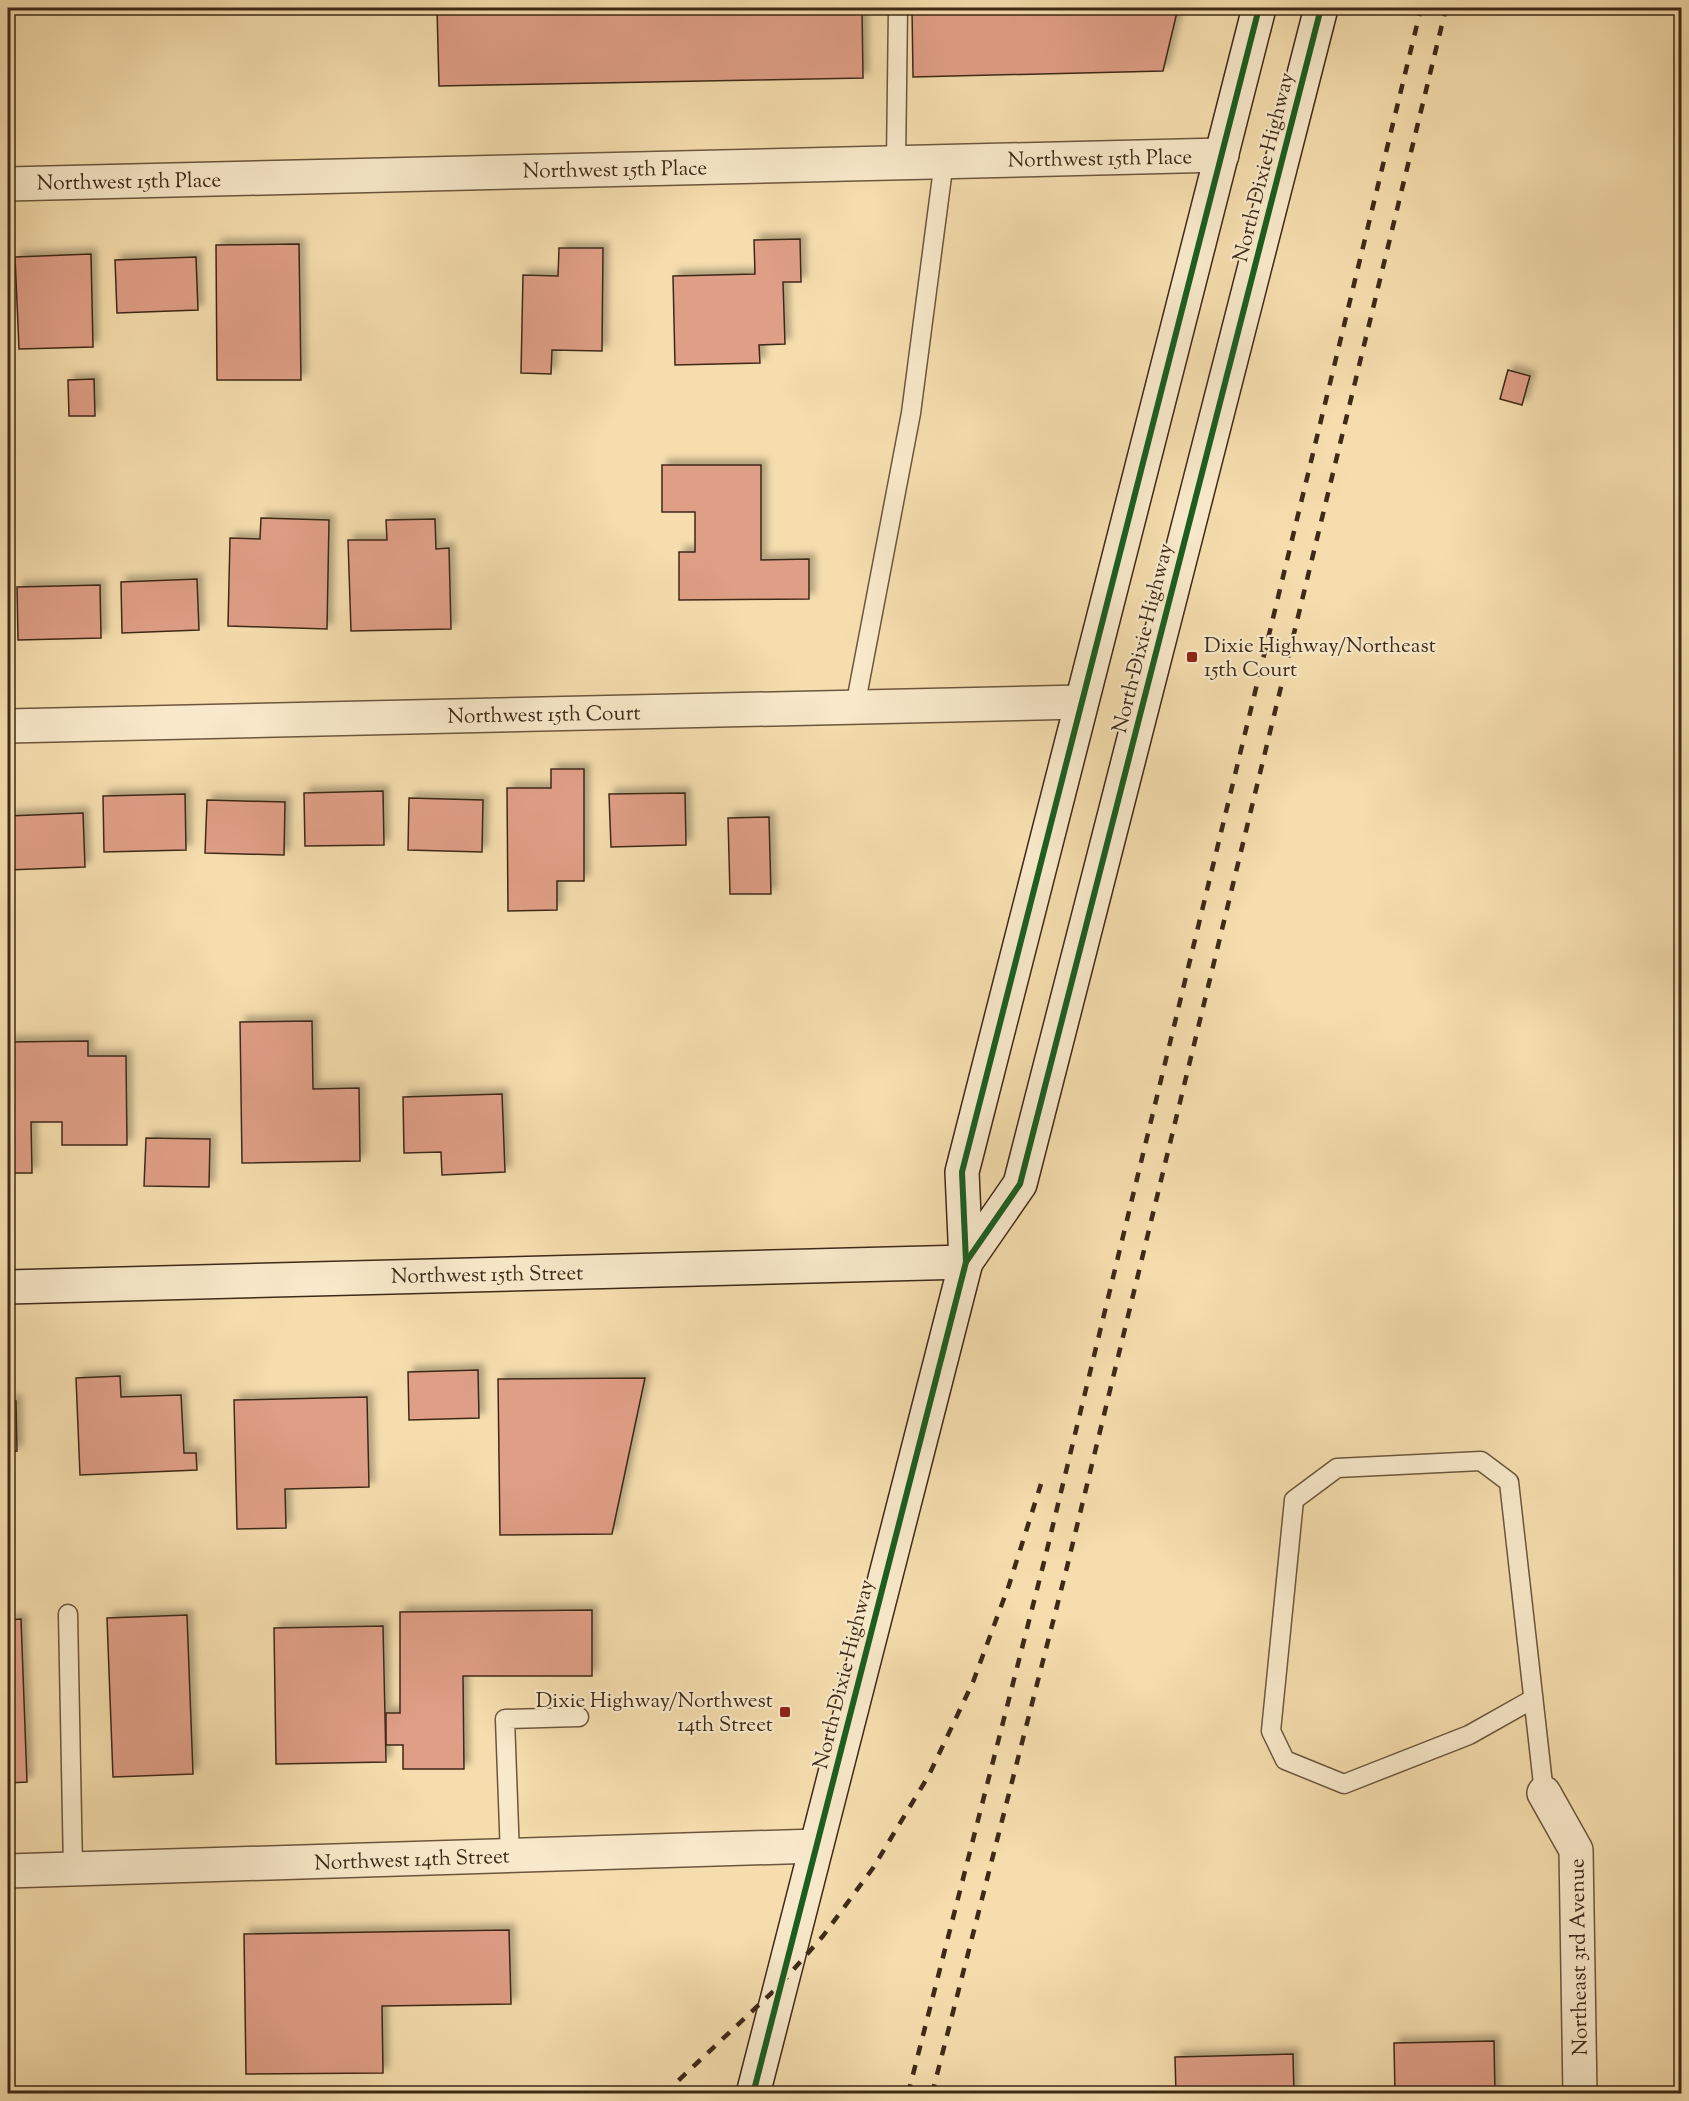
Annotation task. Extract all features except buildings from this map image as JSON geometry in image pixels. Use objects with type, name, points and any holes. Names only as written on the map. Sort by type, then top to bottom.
[{"type":"street","name":"North Dixie Highway","points":[[753,2094],[966,1262],[962,1172],[1259,8]]},
{"type":"street","name":"North Dixie Highway","points":[[966,1262],[1020,1184],[1320,8]]},
{"type":"street","name":"Northwest 15th Place","points":[[8,184],[1222,155]]},
{"type":"street","name":"Northwest 15th Court","points":[[8,726],[1081,702]]},
{"type":"street","name":"Northwest 15th Street","points":[[8,1287],[966,1262]]},
{"type":"street","name":"Northeast 3rd Avenue","points":[[1544,1793],[1576,1850],[1581,2094]]},
{"type":"street","name":"Northwest 14th Street","points":[[8,1871],[816,1846]]},
{"type":"lane","points":[[896,162],[898,8]]},
{"type":"lane","points":[[855,707],[911,413],[944,161]]},
{"type":"lane","points":[[1533,1700],[1469,1735],[1344,1784],[1285,1760],[1271,1731],[1294,1500],[1337,1468],[1481,1461],[1509,1482],[1544,1793]]},
{"type":"lane","points":[[68,1614],[73,1869]]},
{"type":"lane","points":[[510,1856],[505,1719],[579,1717]]},
{"type":"railway","points":[[908,2094],[1044,1562],[1421,8]]},
{"type":"railway","points":[[932,2094],[1067,1567],[1446,8]]},
{"type":"railway","points":[[664,2094],[780,1985],[823,1936],[873,1868],[929,1775],[973,1682],[1009,1585],[1041,1484]]},
{"type":"cycle path","points":[[753,2094],[966,1262],[962,1172],[1259,8]]},
{"type":"cycle path","points":[[966,1262],[1020,1184],[1321,8]]},
{"type":"place","name":"Dixie Highway/Northeast 15th Court","points":[[1192,657]]},
{"type":"place","name":"Dixie Highway/Northwest 14th Street","points":[[785,1712]]}]
